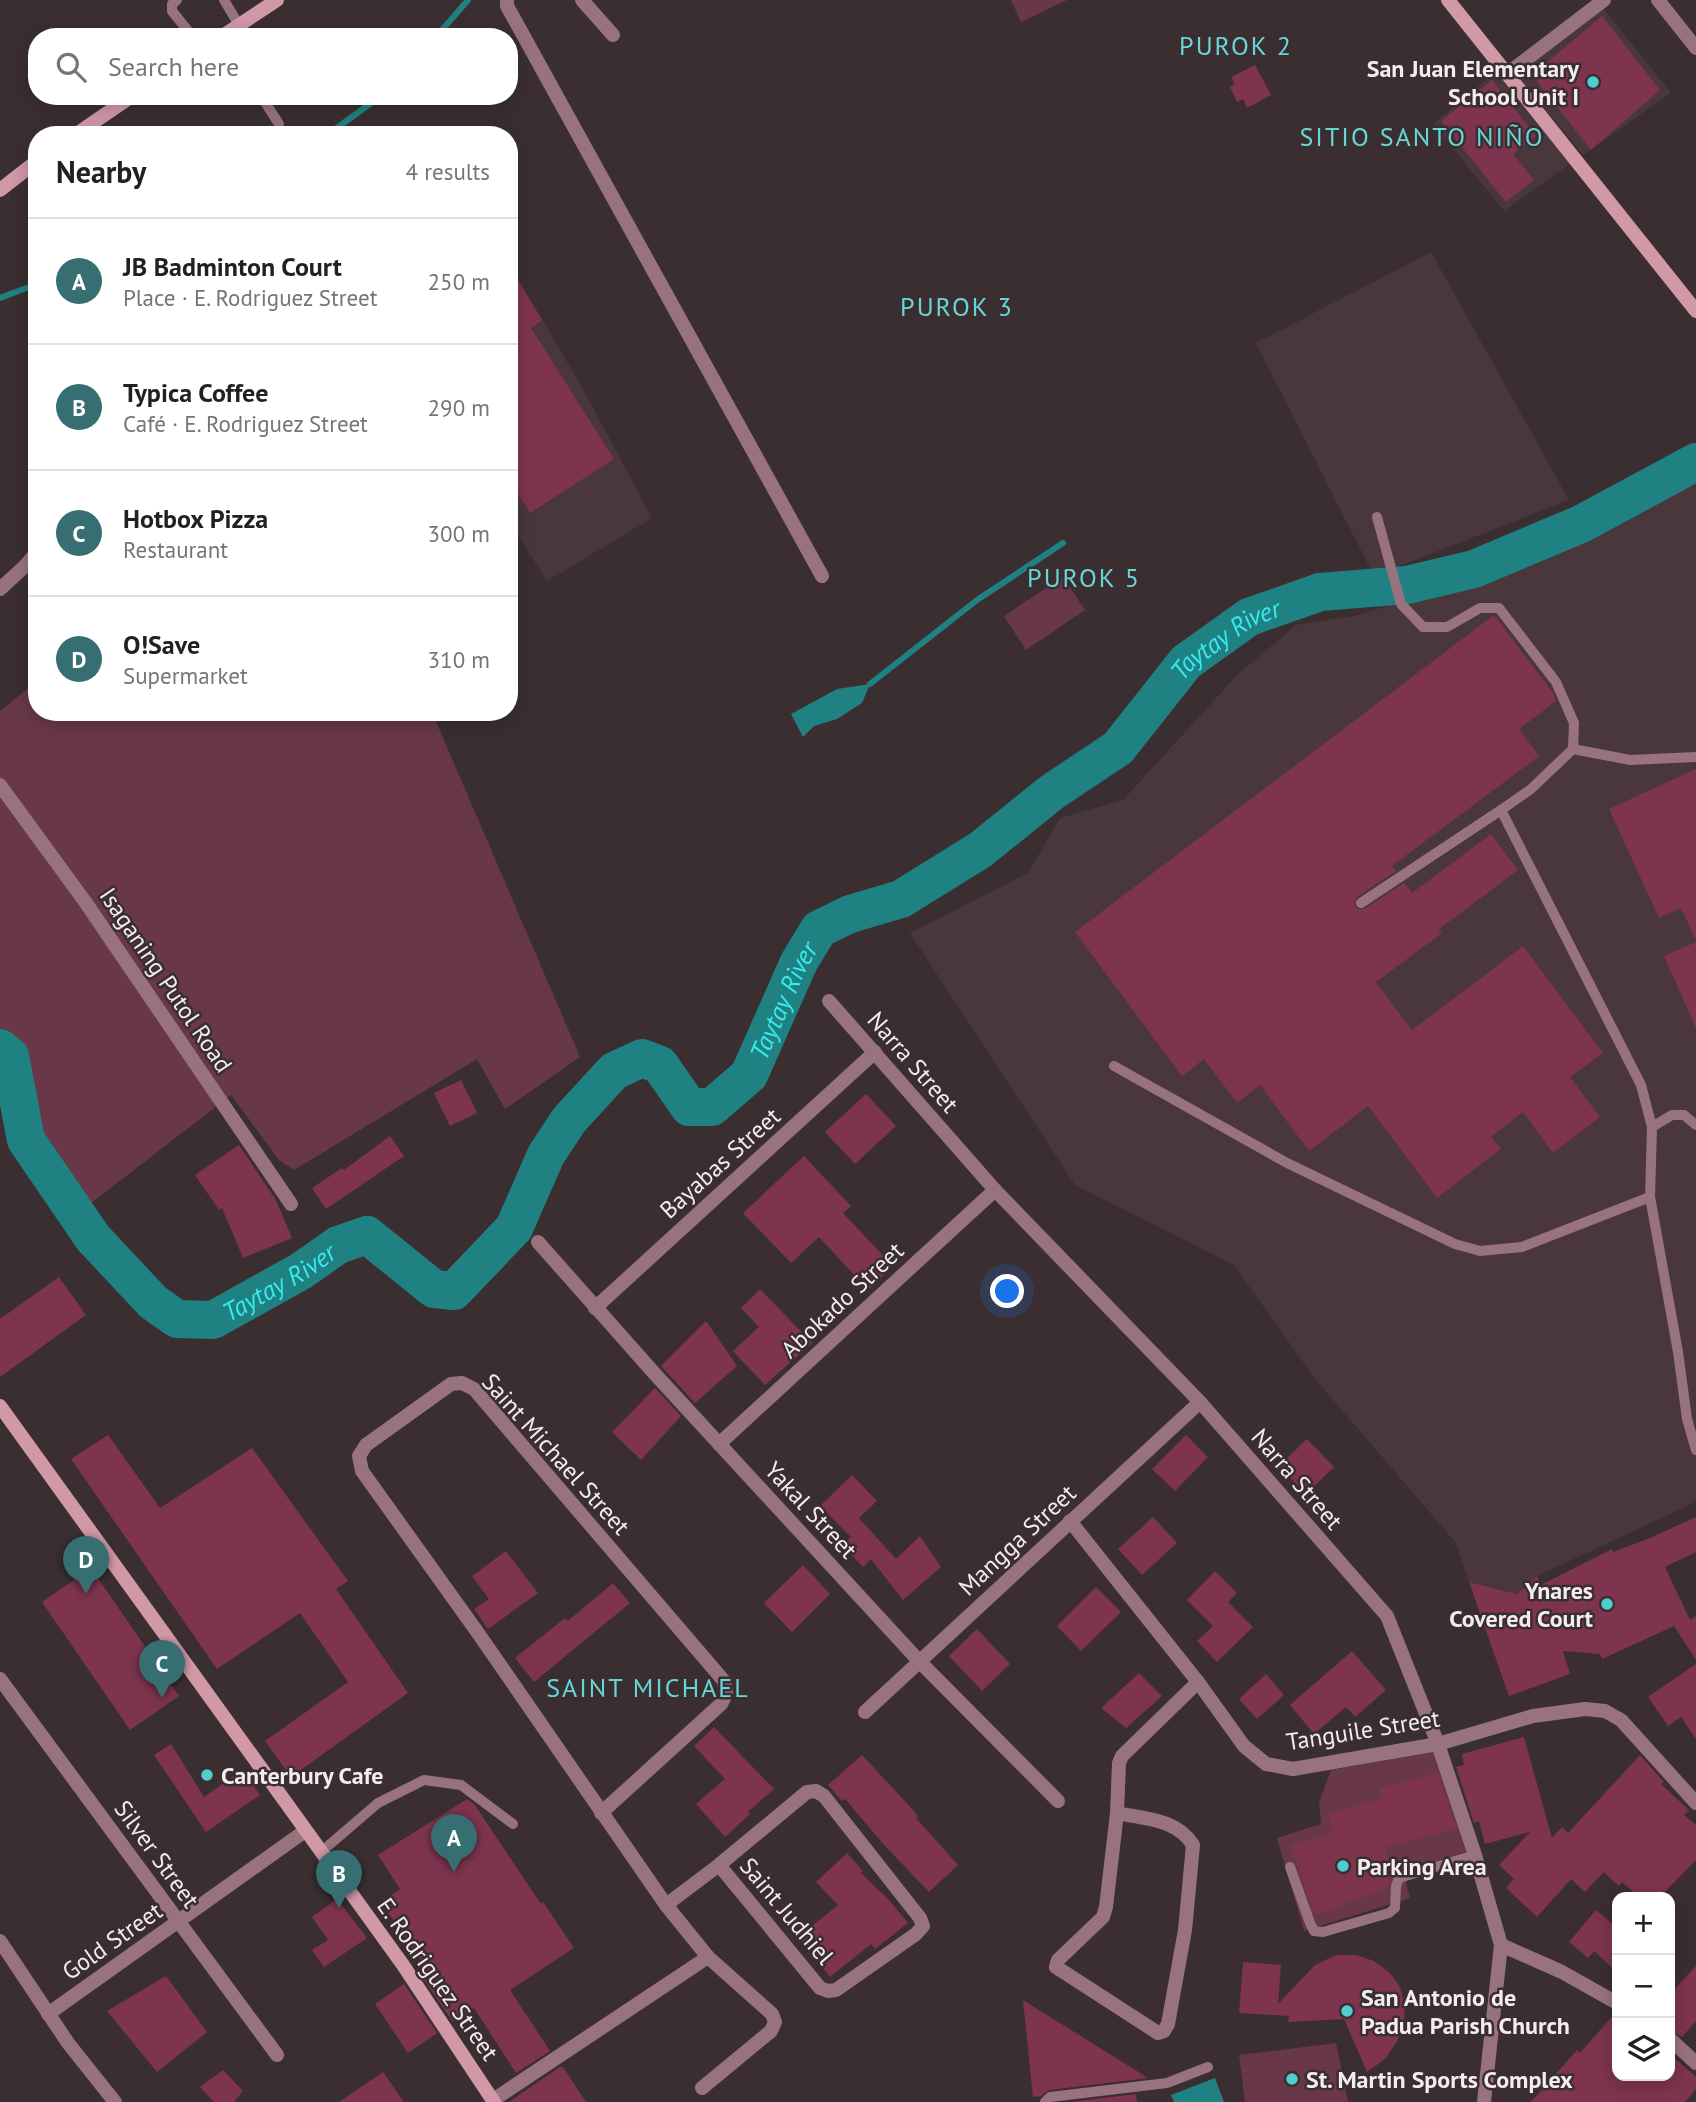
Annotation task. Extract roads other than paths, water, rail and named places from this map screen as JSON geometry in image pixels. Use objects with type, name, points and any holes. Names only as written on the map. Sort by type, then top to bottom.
[{"type":"street","points":[[234,28],[277,0]]},
{"type":"street","points":[[507,0],[507,6],[822,576]]},
{"type":"street","points":[[582,0],[613,35]]},
{"type":"street","points":[[1448,0],[1696,311]]},
{"type":"street","points":[[1507,74],[1604,0]]},
{"type":"street","points":[[1658,0],[1696,48]]},
{"type":"street","points":[[88,126],[119,105]]},
{"type":"street","points":[[0,190],[28,168]]},
{"type":"street","points":[[0,589],[28,562]]},
{"type":"street","name":"Isaganing Putol Road","points":[[0,785],[86,903],[291,1204]]},
{"type":"street","name":"Narra Street","points":[[829,1001],[995,1191],[1200,1402],[1387,1616],[1438,1744],[1501,1945],[1484,2102]]},
{"type":"street","name":"Bayabas Street","points":[[596,1308],[875,1052]]},
{"type":"street","name":"Abokado Street","points":[[719,1444],[995,1191]]},
{"type":"street","name":"Yakal Street","points":[[538,1242],[919,1661],[1058,1801]]},
{"type":"street","name":"Saint Michael Street","points":[[601,1813],[721,1704],[726,1694],[724,1681],[474,1390],[462,1383],[451,1384],[366,1445],[359,1456],[362,1471],[478,1633],[601,1813],[666,1905],[708,1957],[772,2014],[775,2022],[771,2031],[702,2088]]},
{"type":"street","name":"Mangga Street","points":[[865,1712],[1200,1402]]},
{"type":"street","name":"E. Rodriguez Street","points":[[0,1406],[403,1965],[494,2101]]},
{"type":"street","name":"Tanguile Street","points":[[1070,1521],[1198,1682],[1244,1746],[1266,1764],[1293,1769],[1438,1744],[1533,1716],[1585,1709],[1605,1711],[1621,1720],[1690,1786],[1696,1803]]},
{"type":"street","name":"Silver Street","points":[[0,1679],[277,2055]]},
{"type":"street","points":[[1117,1813],[1176,1826],[1186,1834],[1193,1845],[1185,1930],[1168,2024],[1164,2031],[1158,2033],[1056,1967],[1058,1960],[1103,1917],[1117,1813],[1119,1763],[1122,1756],[1198,1682]]},
{"type":"street","name":"Saint Judhiel","points":[[807,1791],[816,1791],[824,1796],[920,1917],[923,1926],[916,1934],[848,1982],[836,1990],[828,1991],[820,1988],[719,1865],[807,1791]]},
{"type":"street","name":"Gold Street","points":[[48,2014],[305,1831]]},
{"type":"street","points":[[666,1905],[719,1865]]},
{"type":"street","points":[[0,1941],[48,2014],[116,2102]]},
{"type":"street","points":[[1501,1945],[1562,1972],[1612,2000]]},
{"type":"street","points":[[494,2101],[708,1957]]},
{"type":"street","points":[[1675,2044],[1696,2063]]},
{"type":"lane","points":[[177,0],[172,4],[172,11],[186,28]]},
{"type":"lane","points":[[224,0],[239,25]]},
{"type":"lane","points":[[267,105],[279,124]]},
{"type":"lane","points":[[1361,903],[1531,789],[1573,749],[1574,723],[1556,682],[1499,608],[1480,608],[1447,627],[1423,627],[1401,604],[1377,517]]},
{"type":"lane","points":[[1573,749],[1630,760],[1696,757]]},
{"type":"lane","points":[[1502,810],[1641,1085],[1652,1127],[1650,1197],[1678,1352],[1687,1419],[1696,1450]]},
{"type":"lane","points":[[1114,1066],[1287,1163],[1455,1244],[1480,1251],[1522,1247],[1650,1197]]},
{"type":"lane","points":[[1652,1127],[1672,1115],[1684,1115],[1696,1125]]},
{"type":"lane","points":[[321,1852],[378,1802],[424,1780],[461,1785],[513,1824]]},
{"type":"lane","points":[[1290,1867],[1314,1931],[1323,1932],[1389,1913],[1395,1908],[1399,1878],[1475,1856]]},
{"type":"lane","points":[[1045,2102],[1050,2097],[1167,2083],[1208,2067]]},
{"type":"water","points":[[870,684],[862,703],[837,719],[814,726],[803,737],[791,714],[837,689]]},
{"type":"water","points":[[1215,2078],[1224,2102],[1174,2102],[1171,2095]]},
{"type":"waterway","points":[[444,28],[468,0]]},
{"type":"waterway","points":[[339,126],[369,105]]},
{"type":"waterway","points":[[0,298],[28,287]]},
{"type":"waterway","name":"Taytay River","points":[[0,1048],[10,1056],[26,1140],[93,1238],[153,1302],[177,1319],[213,1320],[301,1271],[338,1245],[367,1235],[434,1289],[454,1291],[514,1228],[546,1155],[569,1120],[614,1071],[642,1058],[660,1065],[689,1107],[712,1107],[749,1075],[799,962],[819,929],[850,914],[901,899],[980,850],[1052,792],[1118,748],[1186,662],[1249,617],[1320,592],[1407,585],[1474,569],[1581,524],[1696,462]]},
{"type":"waterway","points":[[870,684],[977,600],[1063,543]]},
{"type":"place","name":"San Juan Elementary School Unit I","points":[[1593,82]]},
{"type":"place","name":"O!Save","points":[[86,1594]]},
{"type":"place","name":"Ynares Covered Court","points":[[1607,1604]]},
{"type":"place","name":"Hotbox Pizza","points":[[162,1698]]},
{"type":"place","name":"Canterbury Cafe","points":[[207,1775]]},
{"type":"place","name":"Parking Area","points":[[1343,1866]]},
{"type":"place","name":"JB Badminton Court","points":[[454,1872]]},
{"type":"place","name":"Typica Coffee","points":[[339,1908]]},
{"type":"place","name":"San Antonio de Padua Parish Church","points":[[1347,2011]]},
{"type":"place","name":"St. Martin Sports Complex","points":[[1292,2079]]},
{"type":"district","name":"PUROK 2","points":[[1236,45]]},
{"type":"district","name":"SITIO SANTO NIÑO","points":[[1422,136]]},
{"type":"district","name":"PUROK 3","points":[[957,306]]},
{"type":"district","name":"PUROK 5","points":[[1084,577]]},
{"type":"district","name":"SAINT MICHAEL","points":[[648,1687]]}]
